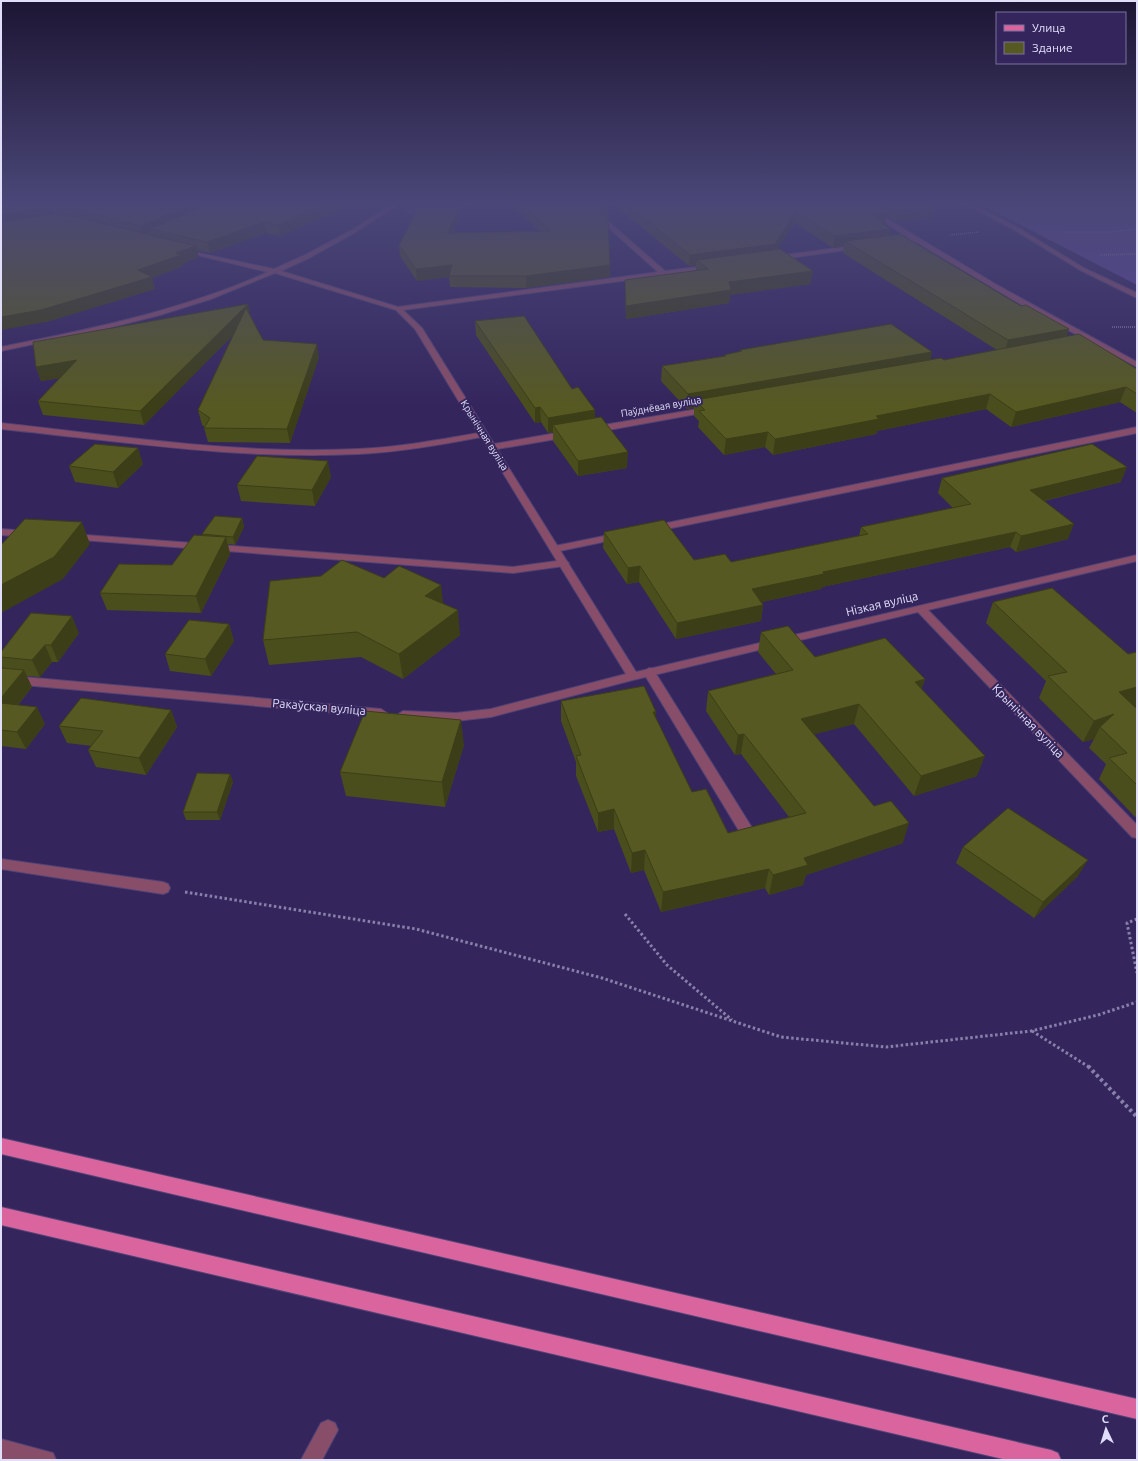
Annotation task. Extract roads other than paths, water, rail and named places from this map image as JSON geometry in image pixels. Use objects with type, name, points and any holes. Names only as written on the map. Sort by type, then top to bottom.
[{"type":"main road","points":[[1,1146],[1137,1409]]},
{"type":"main road","points":[[1,1216],[1051,1460]]},
{"type":"street","name":"Крынічная вуліца","points":[[271,270],[398,309],[418,328],[485,434],[633,676]]},
{"type":"street","points":[[660,270],[663,273]]},
{"type":"street","points":[[398,309],[684,270]]},
{"type":"street","points":[[968,270],[1092,342],[1137,365]]},
{"type":"street","points":[[1086,270],[1137,296]]},
{"type":"street","points":[[1,349],[142,319],[182,307],[275,271]]},
{"type":"street","points":[[1077,345],[1092,342]]},
{"type":"street","name":"Паўднёвая вуліца","points":[[492,447],[718,407]]},
{"type":"street","points":[[1,426],[242,450],[339,452],[428,444],[485,434]]},
{"type":"street","points":[[641,531],[1137,430]]},
{"type":"street","points":[[1,532],[40,535]]},
{"type":"street","points":[[555,549],[625,534]]},
{"type":"street","points":[[64,536],[513,570],[564,564]]},
{"type":"street","name":"Нізкая вуліца","points":[[633,676],[1137,558]]},
{"type":"street","name":"Крынічная вуліца","points":[[920,608],[1137,833]]},
{"type":"street","points":[[649,672],[749,835]]},
{"type":"street","name":"Ракаўская вуліца","points":[[1,678],[406,715],[456,717],[490,713],[633,676]]},
{"type":"street","points":[[1,864],[163,888]]},
{"type":"street","points":[[311,1460],[328,1430]]},
{"type":"street","points":[[1,1449],[46,1460]]}]
